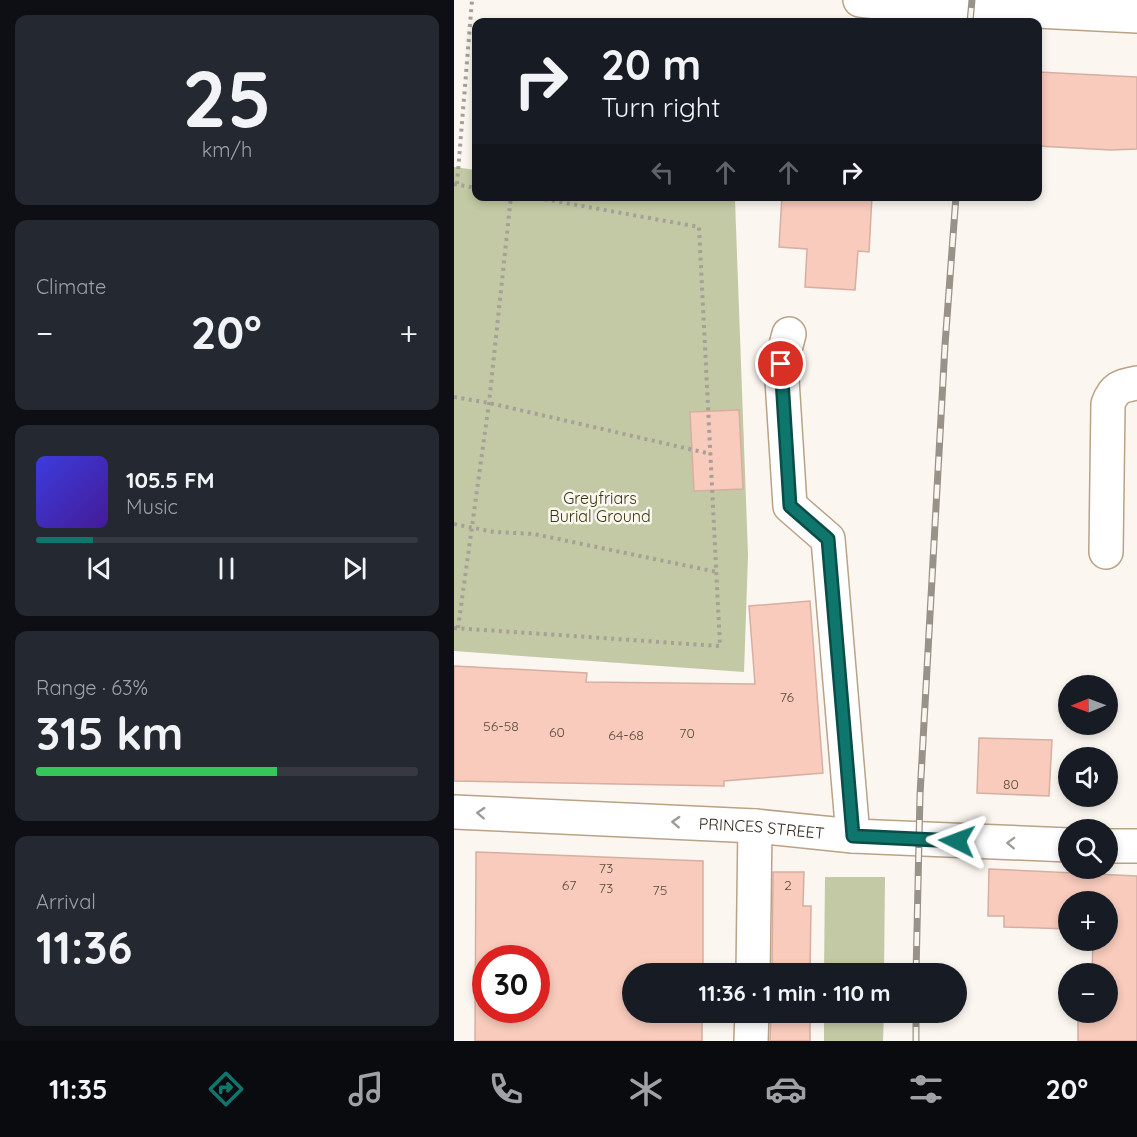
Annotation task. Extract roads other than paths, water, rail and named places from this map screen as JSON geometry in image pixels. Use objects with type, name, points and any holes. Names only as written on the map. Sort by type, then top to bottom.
[{"type":"street","points":[[860,0],[895,13],[1136,16]]},
{"type":"street","points":[[789,334],[781,364],[790,506],[828,539],[853,836]]},
{"type":"street","points":[[1106,552],[1108,404],[1112,392],[1124,385],[1136,383]]},
{"type":"street","name":"PRINCES STREET","points":[[454,812],[755,826],[853,836],[1058,845]]},
{"type":"street","points":[[752,963],[755,826]]},
{"type":"street","points":[[1118,846],[1136,846]]},
{"type":"street","points":[[751,1041],[752,1023]]},
{"type":"railway","points":[[970,18],[972,0]]},
{"type":"railway","points":[[916,963],[920,795],[945,345],[956,201]]},
{"type":"railway","points":[[916,1023],[916,1041]]},
{"type":"park label","name":"Greyfriars Burial Ground","points":[[600,507]]}]
